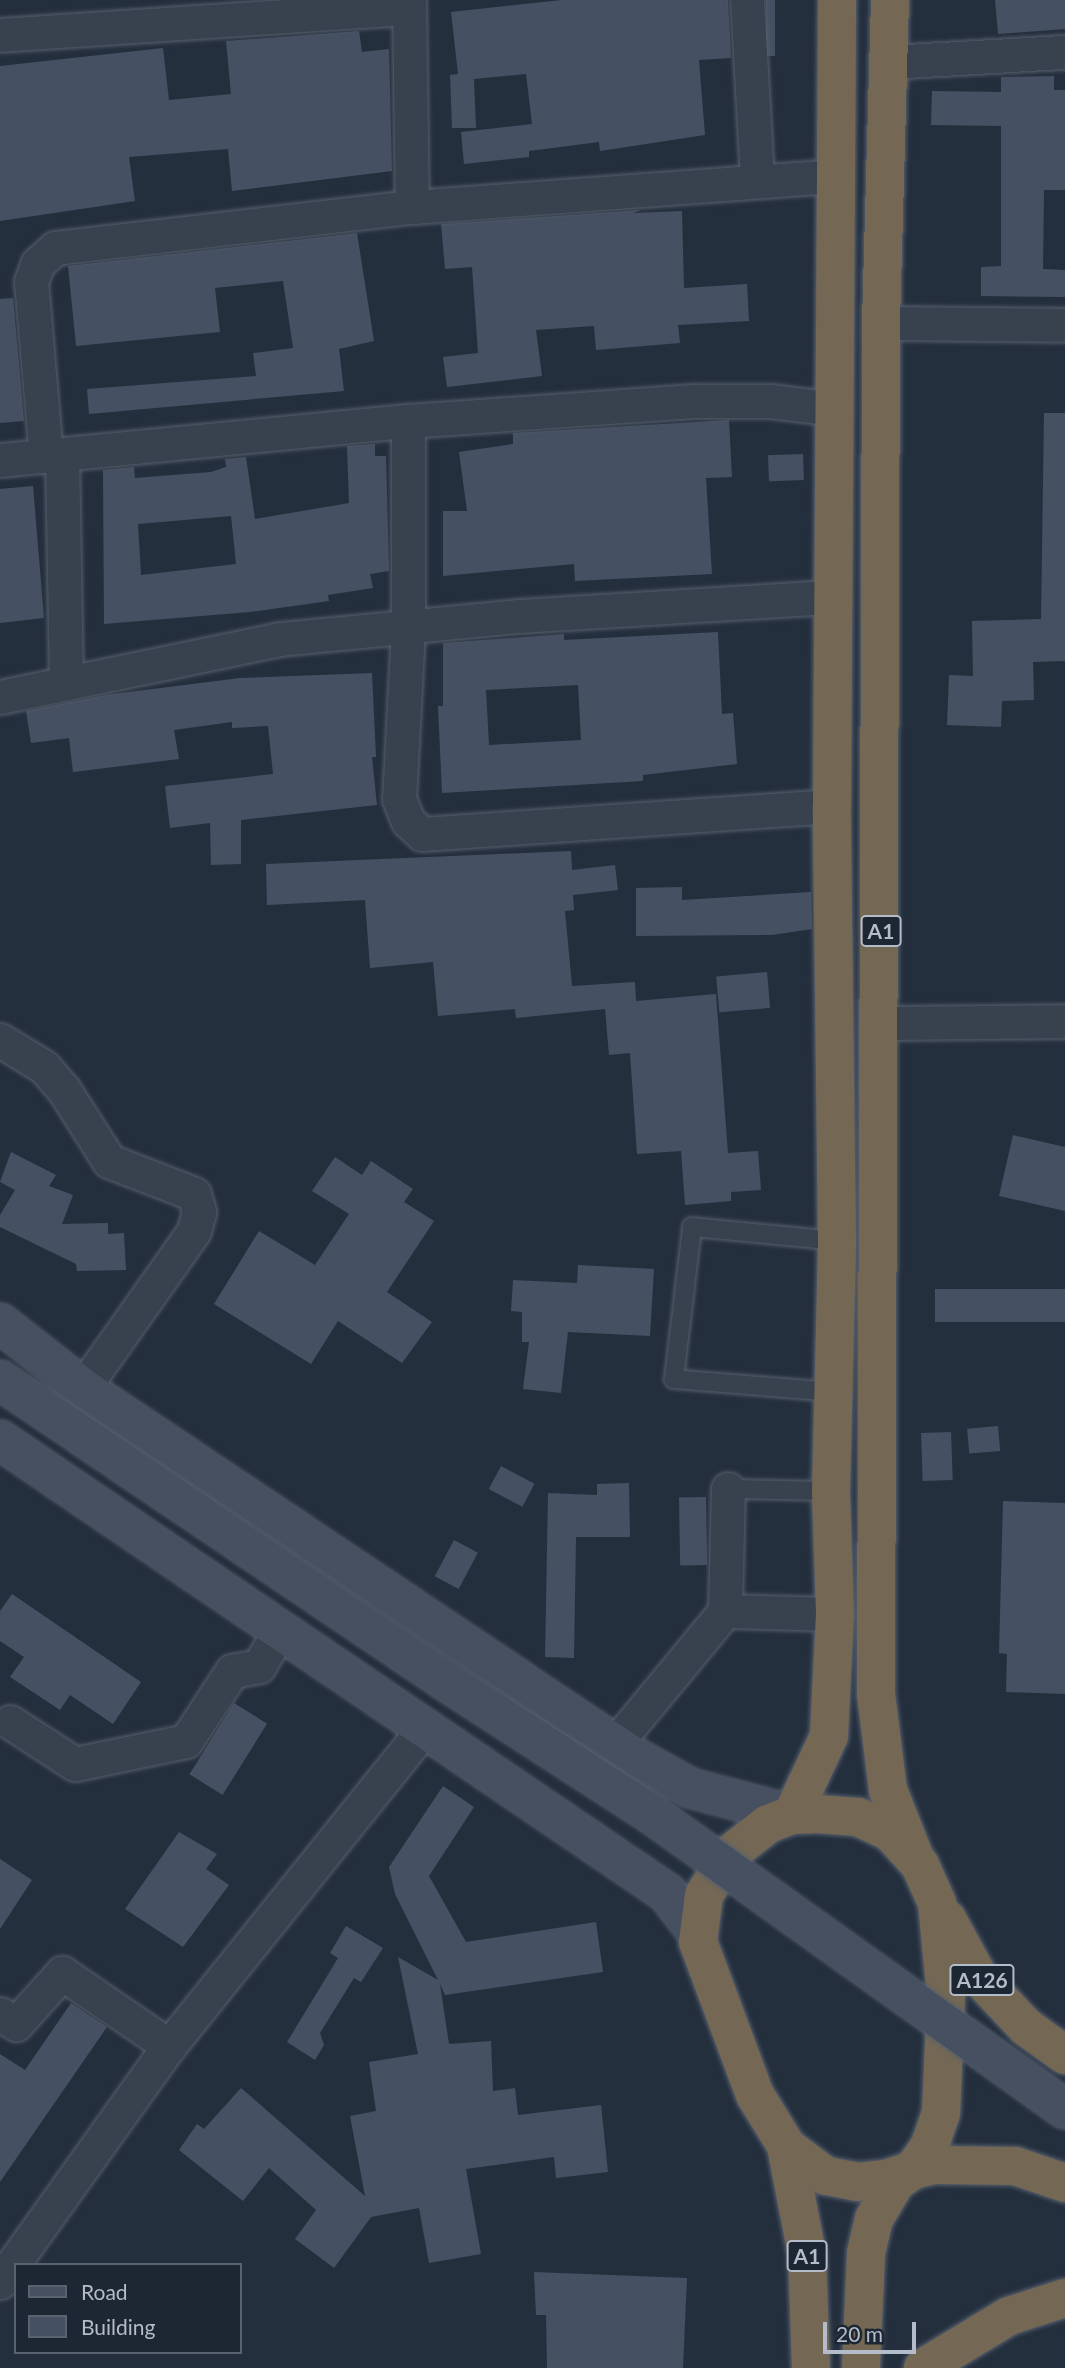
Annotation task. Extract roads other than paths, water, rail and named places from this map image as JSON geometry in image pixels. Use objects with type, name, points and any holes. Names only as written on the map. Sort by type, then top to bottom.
[{"type":"highway","name":"A1","points":[[792,1815],[829,1736],[835,1614],[831,1491],[837,1241],[832,806],[837,0]]},
{"type":"highway","name":"A1","points":[[890,0],[881,323],[881,1023],[876,1694],[888,1790],[922,1869]]},
{"type":"highway","points":[[861,2368],[864,2267],[870,2231],[887,2194],[913,2170],[939,2124],[946,2062],[941,1933],[922,1869],[890,1832],[858,1817],[792,1815],[758,1830],[730,1854],[704,1895],[697,1931],[705,1969],[755,2095],[786,2146],[812,2169],[843,2180],[886,2179],[913,2170],[935,2165],[1015,2166],[1065,2183]]},
{"type":"highway","name":"A126","points":[[922,1869],[978,1976],[1026,2026],[1065,2055]]},
{"type":"highway","name":"A1","points":[[786,2146],[807,2254],[811,2368]]},
{"type":"highway","points":[[923,2368],[1009,2316],[1065,2298]]},
{"type":"main road","points":[[0,1323],[83,1388],[615,1744],[690,1788],[792,1815]]},
{"type":"main road","points":[[0,1380],[431,1672],[653,1815],[1065,2109]]},
{"type":"main road","points":[[0,1440],[667,1893],[697,1931]]},
{"type":"street","points":[[747,0],[757,179]]},
{"type":"street","points":[[0,35],[409,4],[412,207]]},
{"type":"street","points":[[889,62],[1065,52]]},
{"type":"street","points":[[66,684],[54,455],[31,282],[38,263],[55,248],[412,207],[757,179],[836,176]]},
{"type":"street","points":[[881,323],[1065,325]]},
{"type":"street","points":[[0,460],[408,421],[697,401],[835,409]]},
{"type":"street","points":[[408,421],[408,629],[399,799],[408,821],[422,834],[832,806]]},
{"type":"street","points":[[0,697],[279,639],[408,629],[519,616],[833,597]]},
{"type":"street","points":[[881,1023],[1065,1021]]},
{"type":"street","points":[[0,1040],[44,1067],[64,1090],[109,1161],[194,1194],[199,1212],[194,1231],[83,1388]]},
{"type":"street","points":[[615,1744],[726,1611],[728,1489]]},
{"type":"street","points":[[726,1611],[835,1614]]},
{"type":"street","points":[[10,1722],[75,1764],[186,1741],[232,1671],[259,1666],[281,1630]]},
{"type":"street","points":[[0,2281],[169,2046],[424,1729]]},
{"type":"street","points":[[0,2014],[16,2024],[62,1973],[169,2046]]},
{"type":"lane","points":[[834,1392],[674,1378],[692,1227],[837,1241]]},
{"type":"lane","points":[[728,1489],[831,1491]]}]
